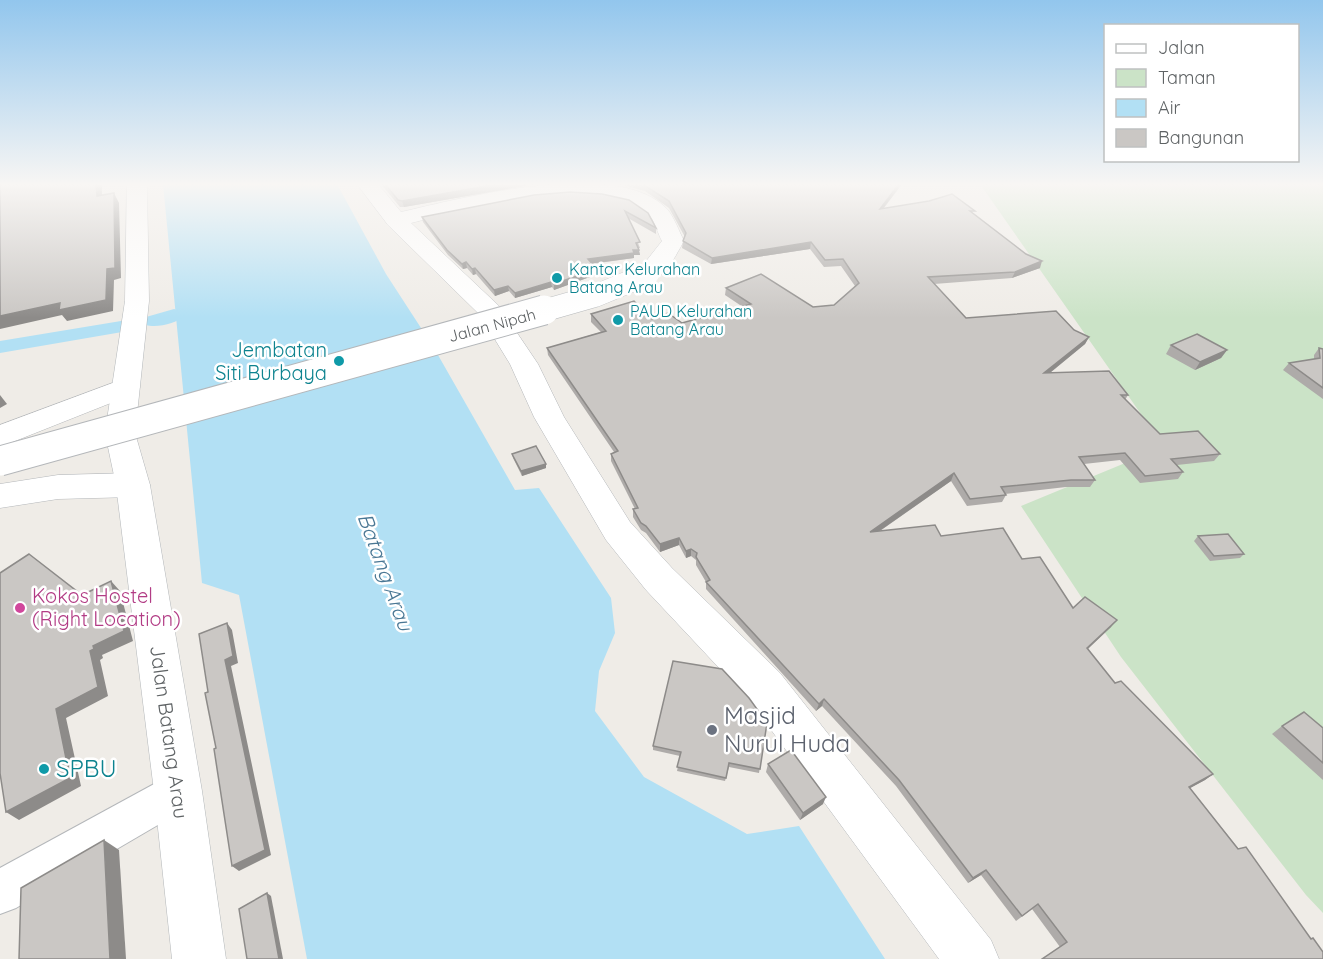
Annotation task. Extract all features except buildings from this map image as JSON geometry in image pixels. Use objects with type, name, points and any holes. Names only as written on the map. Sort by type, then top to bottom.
[{"type":"street","name":"Jalan Batang Arau","points":[[137,229],[137,301],[120,433],[132,485],[178,791],[199,959]]},
{"type":"street","points":[[405,229],[490,311],[524,364],[549,417],[618,531],[659,579],[765,687],[972,959]]},
{"type":"street","name":"Jalan Nipah","points":[[0,461],[595,296],[648,274],[662,260],[673,241],[671,229]]},
{"type":"street","points":[[0,437],[126,387]]},
{"type":"street","points":[[0,495],[58,486],[132,485]]},
{"type":"street","points":[[0,892],[178,791]]},
{"type":"green space","points":[[1011,229],[1323,229],[1323,913],[1306,895],[1121,657],[1021,506],[1164,447]]},
{"type":"water","name":"Batang Arau","points":[[167,229],[361,229],[386,274],[434,348],[515,490],[539,488],[611,598],[615,633],[599,671],[595,711],[644,777],[747,834],[799,826],[885,959],[307,959],[239,595],[202,583]]},
{"type":"waterway","points":[[153,321],[174,315]]},
{"type":"waterway","points":[[0,347],[121,327]]},
{"type":"place","name":"Kantor Kelurahan Batang Arau","points":[[557,278]]},
{"type":"place","name":"PAUD Kelurahan Batang Arau","points":[[618,320]]},
{"type":"place","name":"Jembatan Siti Burbaya","points":[[339,361]]},
{"type":"place","name":"Kokos Hostel (Right Location)","points":[[20,608]]},
{"type":"place","name":"Masjid Nurul Huda","points":[[712,730]]},
{"type":"place","name":"SPBU","points":[[44,769]]}]
